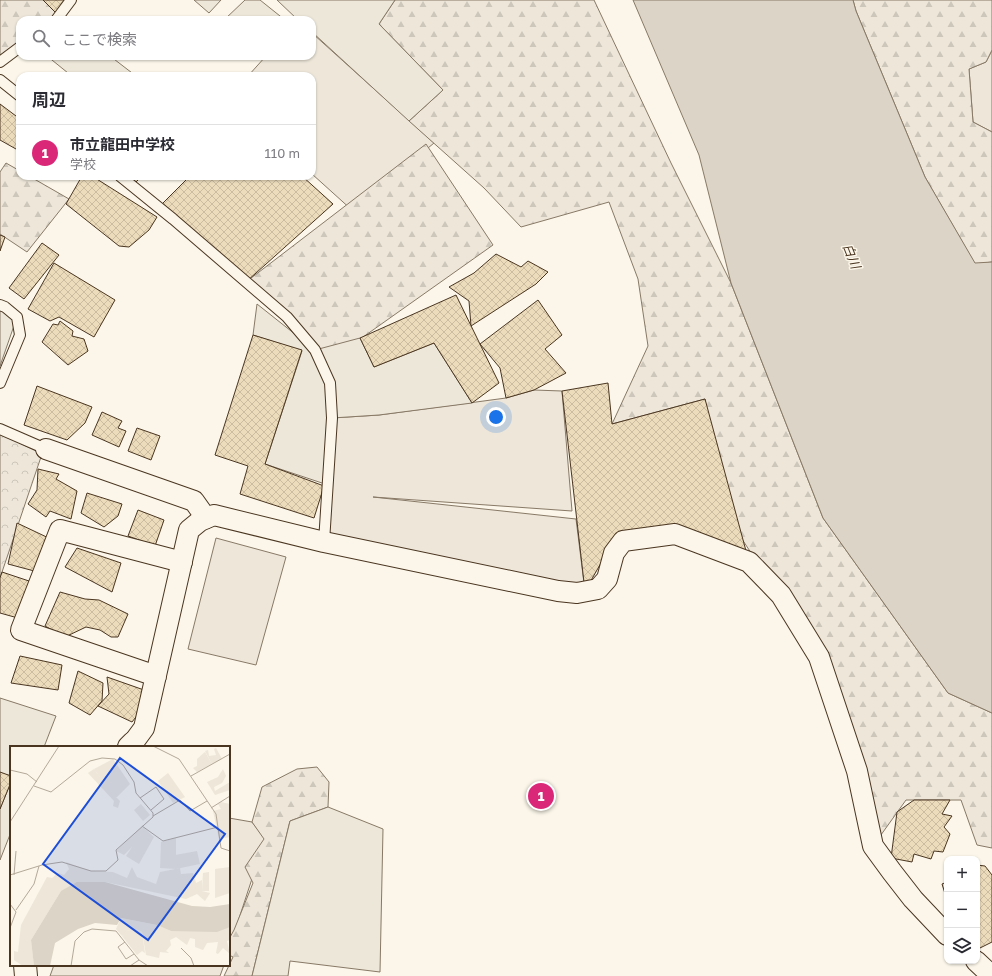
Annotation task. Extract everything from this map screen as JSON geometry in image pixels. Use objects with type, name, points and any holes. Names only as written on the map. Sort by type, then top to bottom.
[{"type":"street","points":[[46,448],[194,501],[206,518]]},
{"type":"street","points":[[131,745],[144,728],[189,530],[206,518],[214,515],[324,542],[558,591],[577,593],[598,589],[607,579],[614,553],[623,541],[675,534],[749,562],[782,595],[819,657],[857,771],[874,846],[913,899],[944,932]]},
{"type":"street","points":[[156,676],[20,630],[60,530],[182,562]]},
{"type":"street","points":[[979,964],[992,976]]},
{"type":"street","points":[[25,966],[26,976]]},
{"type":"lane","points":[[59,16],[71,0]]},
{"type":"lane","points":[[0,62],[16,50]]},
{"type":"lane","points":[[0,80],[16,93]]},
{"type":"lane","points":[[125,180],[173,219],[287,317],[315,350],[330,383],[332,411],[324,542]]},
{"type":"lane","points":[[0,305],[6,307],[17,317],[20,335],[0,383]]},
{"type":"lane","points":[[0,429],[46,448]]},
{"type":"green space","points":[[0,0],[43,0],[59,16],[16,16],[16,49],[0,62]]},
{"type":"green space","points":[[395,0],[594,0],[671,163],[731,283],[823,518],[948,693],[992,713],[992,848],[977,845],[961,800],[906,800],[873,846],[819,657],[725,513],[705,399],[612,424],[648,346],[638,279],[609,202],[521,227],[484,188],[409,121],[443,90],[379,24]]},
{"type":"green space","points":[[853,0],[992,0],[992,50],[986,62],[969,69],[973,122],[992,132],[992,262],[975,264],[925,177],[856,11]]},
{"type":"green space","points":[[316,37],[434,143],[353,211],[316,178],[316,72],[252,72],[262,60],[316,60]]},
{"type":"green space","points":[[992,50],[992,132],[973,122],[969,69],[986,62]]},
{"type":"green space","points":[[426,144],[493,245],[332,359],[246,282]]},
{"type":"green space","points":[[6,163],[16,169],[16,180],[36,180],[69,199],[27,252],[0,234],[0,172]]},
{"type":"green space","points":[[534,390],[562,391],[572,511],[373,497],[576,519],[585,591],[324,542],[332,418],[379,415],[506,398]]},
{"type":"green space","points":[[0,433],[42,454],[0,578]]},
{"type":"green space","points":[[216,538],[286,557],[256,665],[188,649]]},
{"type":"green space","points":[[317,767],[329,782],[328,807],[290,821],[252,976],[224,976],[233,957],[230,956],[230,937],[253,883],[245,867],[264,839],[252,822],[262,787],[297,769]]},
{"type":"green space","points":[[230,818],[252,822],[265,839],[230,946]]},
{"type":"green space","points":[[54,966],[224,966],[220,976],[50,976]]},
{"type":"shaded area","points":[[194,0],[221,0],[209,13]]},
{"type":"shaded area","points":[[245,0],[260,0],[280,16],[228,16]]},
{"type":"shaded area","points":[[277,0],[395,0],[379,24],[443,90],[409,121],[316,36],[316,16],[294,16]]},
{"type":"shaded area","points":[[52,60],[115,60],[131,72],[67,72]]},
{"type":"shaded area","points":[[257,304],[315,350],[360,338],[374,367],[434,343],[472,403],[379,415],[332,418],[328,485],[265,464],[302,351],[253,335]]},
{"type":"shaded area","points":[[0,310],[17,317],[0,366]]},
{"type":"shaded area","points":[[0,698],[56,716],[44,746],[10,746],[10,776],[0,773]]},
{"type":"shaded area","points":[[10,784],[10,835],[0,860],[0,809]]},
{"type":"shaded area","points":[[328,807],[383,829],[380,972],[290,961],[288,976],[252,976],[290,821]]},
{"type":"water","name":"白川","points":[[633,0],[853,0],[856,11],[925,177],[975,263],[992,262],[992,713],[948,693],[823,518],[731,283],[699,155]]},
{"type":"building","points":[[43,0],[71,0],[59,16]]},
{"type":"building","points":[[0,104],[16,116],[16,149],[0,140]]},
{"type":"building","points":[[80,180],[98,180],[157,217],[149,230],[129,247],[119,246],[66,204]]},
{"type":"building","points":[[125,180],[138,180],[132,186]]},
{"type":"building","points":[[186,180],[306,180],[333,204],[246,282],[159,207]]},
{"type":"building","points":[[0,235],[5,237],[0,251]]},
{"type":"building","points":[[42,243],[59,255],[24,299],[9,288]]},
{"type":"building","points":[[496,254],[521,267],[528,261],[548,272],[536,284],[471,326],[469,301],[449,287],[474,273]]},
{"type":"building","points":[[54,263],[115,300],[94,337],[59,317],[50,321],[28,309]]},
{"type":"building","points":[[456,295],[499,383],[472,403],[434,343],[374,367],[360,338]]},
{"type":"building","points":[[538,300],[562,335],[545,349],[566,373],[534,390],[506,398],[500,368],[480,344]]},
{"type":"building","points":[[60,321],[73,331],[72,336],[84,339],[88,351],[68,365],[42,342],[53,324],[58,325]]},
{"type":"building","points":[[253,335],[302,350],[265,464],[324,486],[314,518],[240,494],[248,466],[215,455]]},
{"type":"building","points":[[608,383],[612,424],[705,399],[749,562],[675,534],[605,556],[585,591],[562,391]]},
{"type":"building","points":[[37,386],[92,407],[85,423],[67,440],[24,425]]},
{"type":"building","points":[[102,412],[122,421],[118,428],[126,431],[119,447],[92,435]]},
{"type":"building","points":[[137,428],[160,436],[151,460],[128,451]]},
{"type":"building","points":[[38,469],[59,474],[56,479],[77,491],[71,519],[50,511],[46,517],[28,504],[37,490]]},
{"type":"building","points":[[87,493],[122,504],[118,516],[104,527],[81,513]]},
{"type":"building","points":[[138,510],[164,520],[155,546],[128,536]]},
{"type":"building","points":[[17,523],[55,541],[38,572],[8,564]]},
{"type":"building","points":[[77,548],[121,563],[112,592],[65,567]]},
{"type":"building","points":[[2,572],[38,584],[25,620],[0,613],[0,578]]},
{"type":"building","points":[[60,592],[85,599],[99,600],[128,614],[118,637],[111,637],[100,630],[86,627],[65,637],[45,626]]},
{"type":"building","points":[[20,656],[62,665],[58,690],[11,683]]},
{"type":"building","points":[[78,671],[103,683],[102,701],[90,715],[69,703]]},
{"type":"building","points":[[107,677],[144,690],[143,708],[132,722],[98,706],[109,694]]},
{"type":"building","points":[[0,772],[10,776],[10,784],[0,809]]},
{"type":"building","points":[[914,800],[950,800],[942,814],[952,816],[944,827],[950,834],[943,852],[934,851],[931,859],[914,854],[912,862],[891,858],[897,812]]},
{"type":"building","points":[[980,865],[985,866],[992,875],[992,942],[980,948]]},
{"type":"place","name":"市立龍田中学校","points":[[541,796]]}]
